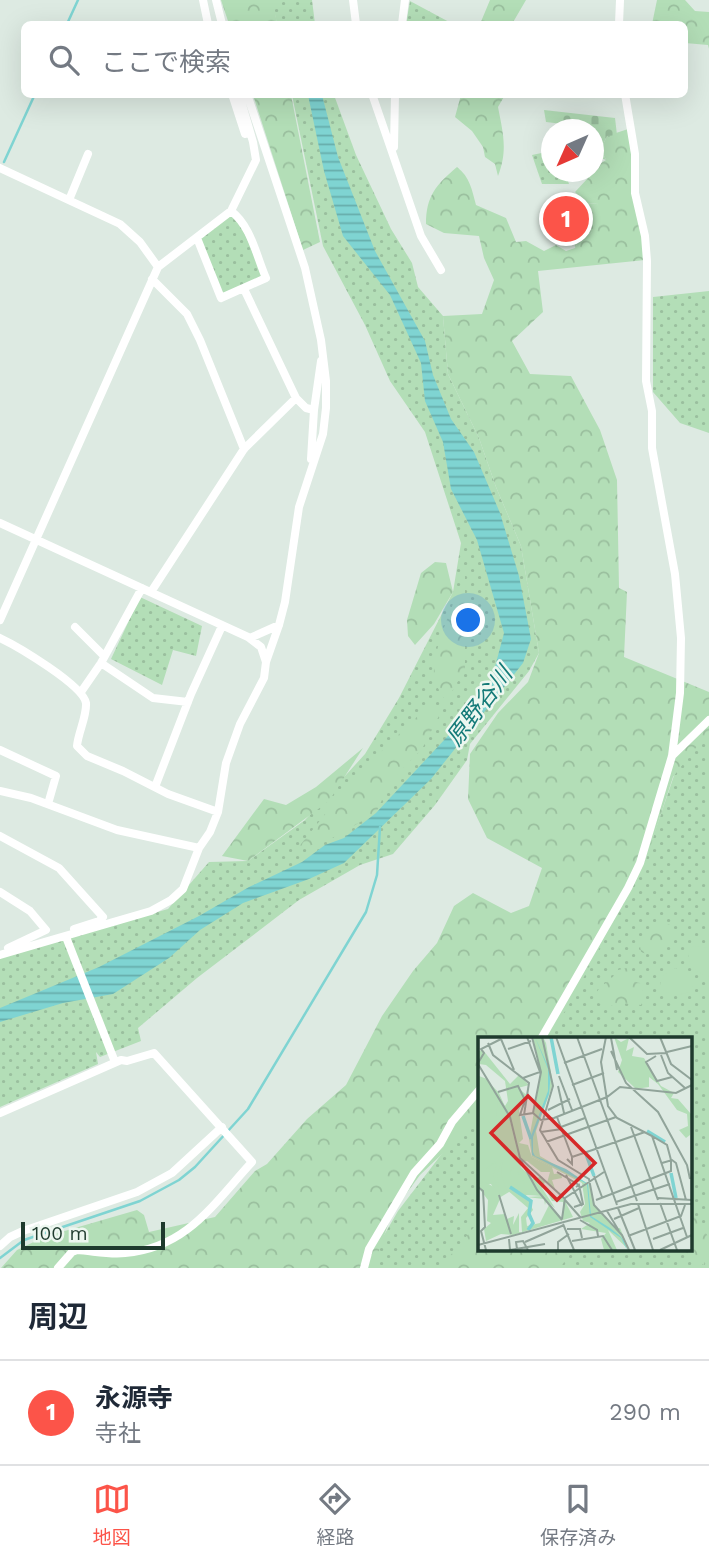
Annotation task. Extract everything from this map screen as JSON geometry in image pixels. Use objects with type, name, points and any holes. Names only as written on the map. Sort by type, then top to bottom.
[{"type":"street","points":[[203,0],[207,21]]},
{"type":"street","points":[[216,0],[221,21]]},
{"type":"street","points":[[353,0],[356,21]]},
{"type":"street","points":[[402,21],[405,0]]},
{"type":"street","points":[[619,21],[620,0]]},
{"type":"street","points":[[233,98],[248,143],[255,152]]},
{"type":"street","points":[[0,620],[158,267],[231,211],[256,160],[240,98]]},
{"type":"street","points":[[2,954],[67,942],[151,911],[171,900],[183,889],[199,848],[210,832],[218,812],[226,763],[240,724],[264,678],[266,662],[285,602],[299,507],[323,434],[327,381],[305,268],[248,98]]},
{"type":"street","points":[[373,98],[421,236],[441,270]]},
{"type":"street","points":[[395,98],[395,159]]},
{"type":"street","points":[[542,1037],[636,871],[672,756],[680,693],[681,638],[675,574],[652,448],[652,411],[646,381],[645,236],[635,193],[635,154],[626,98]]},
{"type":"street","points":[[69,200],[88,154]]},
{"type":"street","points":[[0,168],[120,224],[140,242],[158,267]]},
{"type":"street","points":[[197,238],[221,298],[266,278],[246,227],[231,211]]},
{"type":"street","points":[[152,279],[187,314],[244,449]]},
{"type":"street","points":[[244,289],[296,398],[306,408],[314,410]]},
{"type":"street","points":[[310,473],[314,410],[322,350]]},
{"type":"street","points":[[81,692],[146,590],[244,449],[296,398]]},
{"type":"street","points":[[0,523],[250,638],[261,647],[266,662]]},
{"type":"street","points":[[155,787],[222,625]]},
{"type":"street","points":[[250,638],[279,625]]},
{"type":"street","points":[[75,627],[103,659],[153,698],[188,702]]},
{"type":"street","points":[[0,638],[31,656],[81,692],[86,704],[77,746],[87,756],[168,794],[218,812]]},
{"type":"street","points":[[672,756],[709,720]]},
{"type":"street","points":[[0,750],[56,776],[48,804]]},
{"type":"street","points":[[0,791],[48,804],[117,830],[199,848]]},
{"type":"street","points":[[0,836],[59,868],[103,917],[99,921],[66,932],[67,942],[115,1062]]},
{"type":"street","points":[[0,892],[30,911],[46,930],[6,949],[2,954]]},
{"type":"street","points":[[0,1113],[115,1062],[154,1053],[253,1162],[192,1228],[154,1248],[124,1254],[77,1250],[58,1268]]},
{"type":"street","points":[[364,1268],[369,1249],[414,1173],[440,1144],[452,1122],[478,1091]]},
{"type":"street","points":[[0,1247],[10,1237],[23,1231],[137,1192],[173,1174],[222,1127]]},
{"type":"green space","points":[[221,0],[273,0],[276,21],[228,21]]},
{"type":"green space","points":[[272,0],[312,0],[315,21],[276,21]]},
{"type":"green space","points":[[490,0],[526,0],[514,21],[481,21]]},
{"type":"green space","points":[[657,0],[685,0],[695,11],[709,12],[709,49],[708,45],[688,43],[688,21],[653,21]]},
{"type":"green space","points":[[410,1],[447,21],[407,21]]},
{"type":"green space","points":[[254,98],[292,98],[320,242],[303,250]]},
{"type":"green space","points":[[293,98],[335,98],[356,155],[391,229],[412,263],[418,287],[443,316],[448,374],[479,438],[521,546],[539,653],[529,671],[470,744],[467,760],[435,805],[393,854],[360,865],[299,900],[197,978],[138,1028],[141,1041],[100,1057],[96,1052],[98,1064],[0,1107],[0,957],[168,909],[209,862],[248,861],[305,820],[365,754],[399,698],[453,592],[461,543],[425,432],[390,381],[365,325],[323,246]]},
{"type":"green space","points":[[460,98],[503,98],[498,107],[504,150],[498,176],[495,164],[485,157],[483,147],[472,131],[455,117]]},
{"type":"green space","points":[[544,110],[615,118],[617,135],[607,136],[604,142],[604,119],[546,119]]},
{"type":"green space","points":[[628,129],[645,260],[538,271],[543,312],[512,341],[530,374],[571,376],[600,430],[617,480],[619,588],[627,592],[624,657],[709,692],[709,731],[673,777],[644,866],[566,1010],[545,1037],[478,1037],[478,1120],[420,1175],[392,1213],[373,1268],[1,1268],[17,1250],[44,1237],[137,1210],[144,1215],[149,1232],[215,1217],[255,1171],[267,1164],[307,1119],[346,1085],[382,1016],[413,971],[437,943],[454,906],[473,893],[511,913],[529,906],[542,868],[487,838],[468,799],[470,754],[498,713],[528,682],[539,653],[521,546],[479,438],[448,374],[443,316],[482,314],[494,280],[484,258],[479,236],[444,233],[426,224],[426,214],[430,198],[457,167],[468,179],[476,205],[506,218],[516,242],[526,241],[544,251],[556,245],[566,251],[575,248],[582,235],[591,233],[598,203],[587,204],[575,192],[584,182],[604,182],[604,142],[607,136]]},
{"type":"green space","points":[[541,153],[541,181],[532,155]]},
{"type":"green space","points":[[541,182],[569,184],[542,184]]},
{"type":"green space","points":[[580,198],[587,204],[598,203],[596,225],[591,233],[582,235],[575,248],[574,231],[581,229]]},
{"type":"green space","points":[[231,214],[239,220],[263,277],[222,296],[200,238]]},
{"type":"green space","points":[[709,291],[709,433],[680,423],[653,392],[653,297]]},
{"type":"green space","points":[[435,562],[446,563],[453,592],[434,624],[415,645],[408,636],[407,620],[421,573]]},
{"type":"green space","points":[[465,574],[465,669],[446,702],[435,681],[435,658]]},
{"type":"green space","points":[[140,597],[202,626],[196,656],[173,650],[162,685],[111,659]]},
{"type":"green space","points":[[426,708],[442,710],[422,749],[390,782],[376,813],[327,841],[297,849],[356,776]]},
{"type":"green space","points":[[709,714],[709,1268],[365,1268],[398,1211],[478,1107],[478,1250],[692,1250],[692,1037],[527,1037],[650,846],[679,761]]},
{"type":"green space","points":[[363,748],[329,801],[248,861],[222,856],[264,799],[286,805],[316,787]]},
{"type":"green space","points":[[664,924],[672,924],[675,931],[667,947],[653,954],[641,952],[640,946],[647,936]]},
{"type":"green space","points":[[692,947],[709,948],[709,976],[698,972],[690,962],[688,954]]},
{"type":"green space","points":[[631,967],[632,981],[640,983],[645,997],[641,1005],[623,1003],[618,1007],[598,1003],[598,990],[618,970]]},
{"type":"green space","points":[[675,968],[683,970],[693,979],[690,992],[673,996],[662,989],[660,984],[664,975]]},
{"type":"green space","points":[[692,1211],[709,1238],[704,1265],[684,1250],[692,1250]]},
{"type":"green space","points":[[478,1222],[478,1250],[573,1250],[561,1268],[448,1268],[449,1257]]},
{"type":"water","name":"原野谷川","points":[[309,98],[323,98],[338,157],[375,251],[425,341],[433,375],[451,419],[474,452],[500,513],[519,576],[531,639],[523,663],[431,779],[344,863],[243,903],[200,930],[169,958],[113,994],[63,1003],[0,1022],[0,1008],[99,967],[249,887],[302,862],[325,845],[344,838],[376,813],[488,693],[504,633],[477,540],[451,489],[443,442],[425,401],[421,363],[390,295],[343,236],[324,171]]},
{"type":"waterway","points":[[68,21],[78,0]]},
{"type":"waterway","points":[[4,162],[33,98]]},
{"type":"waterway","points":[[0,1258],[24,1240],[140,1201],[179,1180],[195,1167],[248,1109],[366,912],[377,875],[380,827]]},
{"type":"place","name":"永源寺","points":[[566,219]]}]
